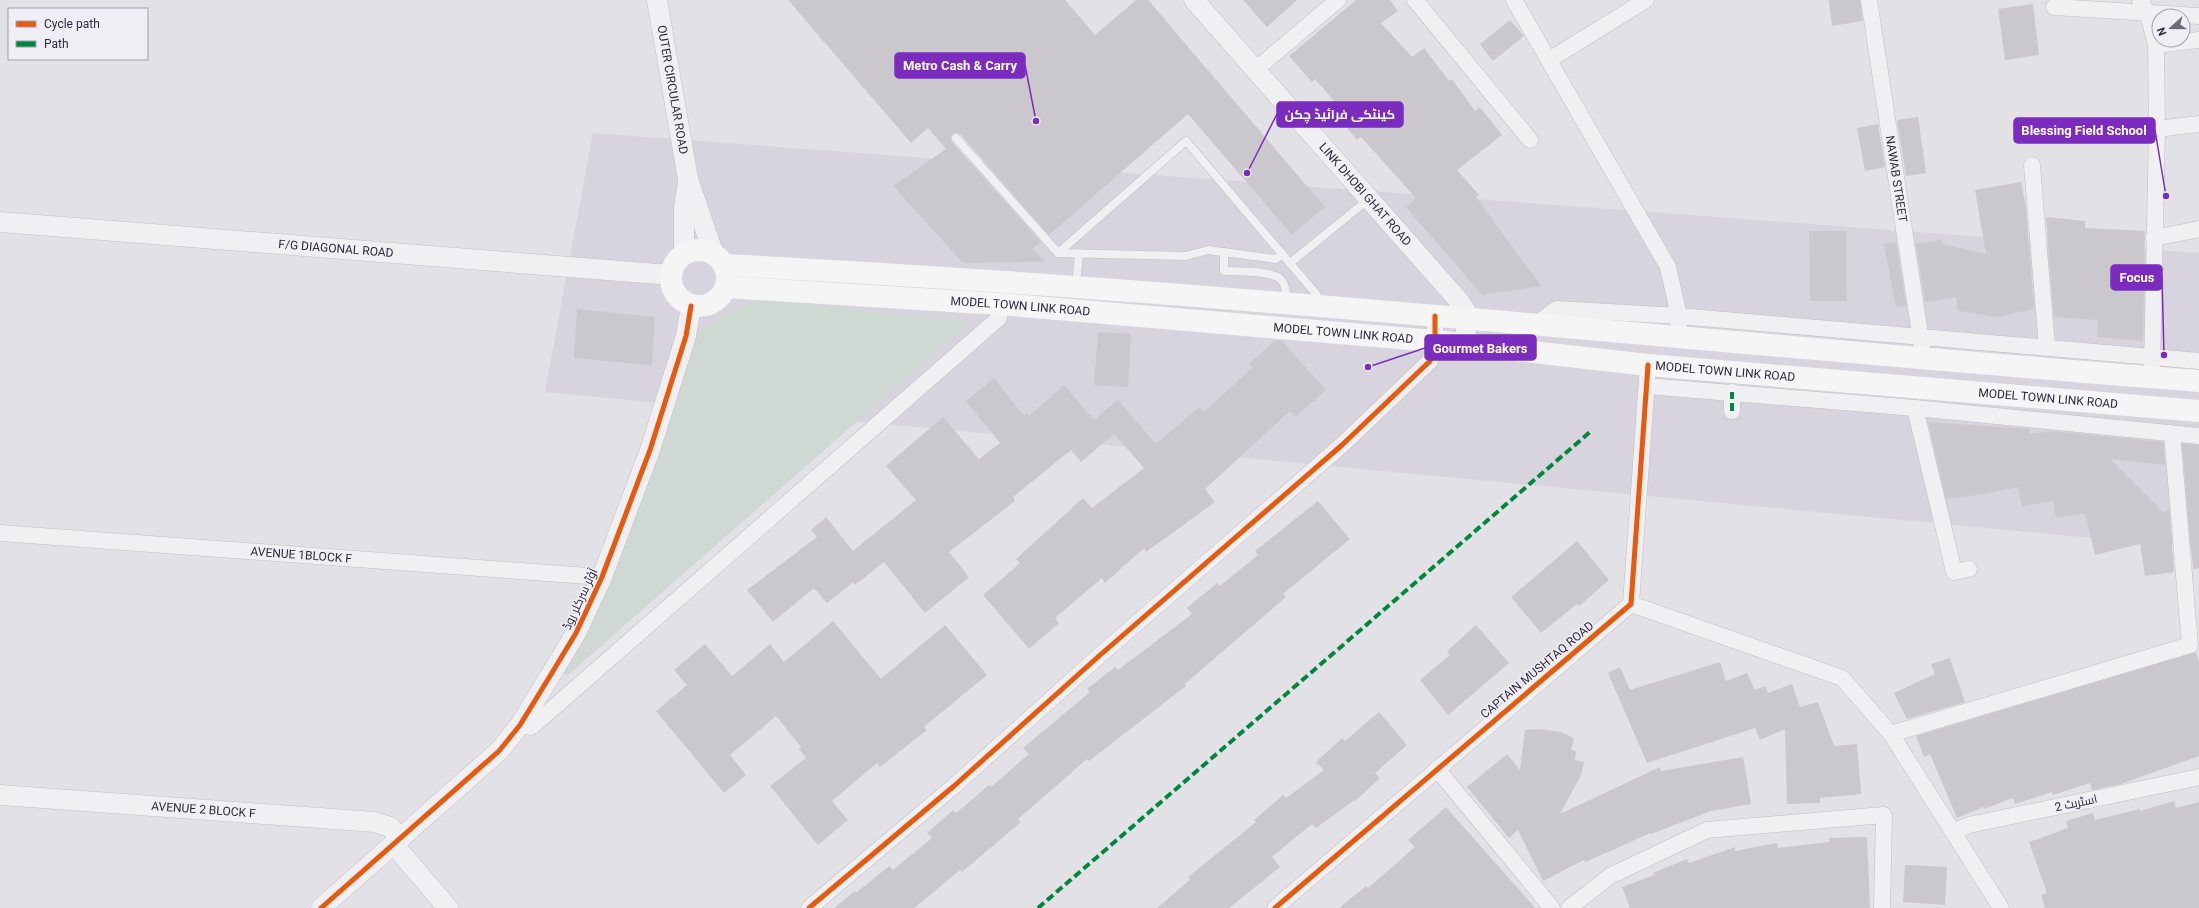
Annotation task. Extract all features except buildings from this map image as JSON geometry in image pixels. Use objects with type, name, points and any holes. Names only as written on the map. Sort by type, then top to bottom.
[{"type":"main road","points":[[699,250],[720,260],[726,287],[721,296],[712,303],[702,306],[691,306],[680,299],[672,288],[671,275],[678,260],[684,255],[699,250]]},
{"type":"main road","name":"MODEL TOWN LINK ROAD","points":[[720,260],[1317,306],[1924,358],[2152,367],[2199,381]]},
{"type":"main road","name":"MODEL TOWN LINK ROAD","points":[[726,287],[1000,304],[1436,341],[1648,376],[2199,411]]},
{"type":"street","name":"OUTER CIRCULAR ROAD","points":[[657,0],[688,179],[720,260]]},
{"type":"street","name":"LINK DHOBI GHAT ROAD","points":[[1194,0],[1370,198],[1459,301],[1467,313],[1467,319]]},
{"type":"street","points":[[1256,70],[1338,0]]},
{"type":"street","points":[[1415,0],[1530,140]]},
{"type":"street","points":[[1514,0],[1668,267],[1679,316],[1678,337]]},
{"type":"street","points":[[1549,60],[1646,0]]},
{"type":"street","name":"NAWAB STREET","points":[[1870,0],[1924,358]]},
{"type":"street","points":[[2054,7],[2144,6],[2199,16]]},
{"type":"street","points":[[2144,6],[2151,29]]},
{"type":"street","points":[[2152,367],[2157,129],[2156,48]]},
{"type":"street","points":[[2157,129],[2199,124]]},
{"type":"street","points":[[2032,165],[2047,347]]},
{"type":"street","name":"OUTER CIRCULAR ROAD","points":[[684,255],[684,207],[688,179]]},
{"type":"street","name":"F/G DIAGONAL ROAD","points":[[0,222],[671,275]]},
{"type":"street","points":[[2154,238],[2199,229]]},
{"type":"street","points":[[520,725],[531,727],[536,723],[999,318],[1000,304]]},
{"type":"street","name":"آؤٹر سرکلر روڈ","points":[[321,908],[499,751],[520,725],[576,634],[602,577],[650,450],[686,336],[691,306]]},
{"type":"street","points":[[1537,324],[1556,309],[1679,316],[2047,347],[2152,367],[2199,362]]},
{"type":"street","points":[[809,908],[954,786],[1105,651],[1342,445],[1430,361],[1436,341],[1435,316]]},
{"type":"street","points":[[1465,345],[1467,319]]},
{"type":"street","points":[[2001,908],[1891,734],[1842,678],[1631,604],[1648,376],[1732,392],[1915,408],[2199,436]]},
{"type":"street","points":[[1732,392],[1732,411]]},
{"type":"street","points":[[1915,408],[1954,572],[1969,569]]},
{"type":"street","points":[[1891,734],[2190,645],[2172,434]]},
{"type":"street","name":"AVENUE 1BLOCK F","points":[[0,533],[602,577]]},
{"type":"street","name":"CAPTAIN MUSHTAQ ROAD","points":[[1275,908],[1631,604]]},
{"type":"street","points":[[1437,769],[1552,908]]},
{"type":"street","name":"اسٹریٹ 2","points":[[1953,832],[1969,825],[2199,777]]},
{"type":"street","name":"AVENUE 2 BLOCK F","points":[[0,795],[375,822],[390,827],[397,842],[448,908]]},
{"type":"street","points":[[1569,908],[1610,876],[1708,830],[1884,815],[1882,908]]},
{"type":"lane","points":[[956,138],[1058,253],[1186,256],[1208,250],[1276,259],[1283,254]]},
{"type":"lane","points":[[1058,253],[1186,141],[1317,295],[1317,306]]},
{"type":"lane","points":[[1290,263],[1370,198]]},
{"type":"lane","points":[[1224,252],[1224,271],[1275,275],[1282,281],[1286,290],[1286,304]]},
{"type":"lane","points":[[1076,287],[1079,253]]},
{"type":"shaded area","points":[[593,133],[2199,253],[2199,548],[545,392]]},
{"type":"shaded area","points":[[764,299],[970,322],[567,676],[555,665],[695,333],[740,307]]},
{"type":"marked path","points":[[1732,392],[1732,411]]},
{"type":"marked path","points":[[1038,908],[1590,432]]},
{"type":"cycle path","points":[[321,908],[499,751],[520,725],[576,633],[602,577],[650,450],[686,336],[691,306]]},
{"type":"cycle path","points":[[809,908],[954,786],[1099,656],[1342,445],[1430,361],[1435,341],[1435,316]]},
{"type":"cycle path","points":[[1275,908],[1631,604],[1648,365]]},
{"type":"place","name":"Metro Cash & Carry","points":[[1036,121]]},
{"type":"place","name":"کینٹکی فرائیڈ چکن","points":[[1247,173]]},
{"type":"place","name":"Blessing Field School","points":[[2166,196]]},
{"type":"place","name":"Focus","points":[[2164,355]]},
{"type":"place","name":"Gourmet Bakers","points":[[1368,367]]}]
